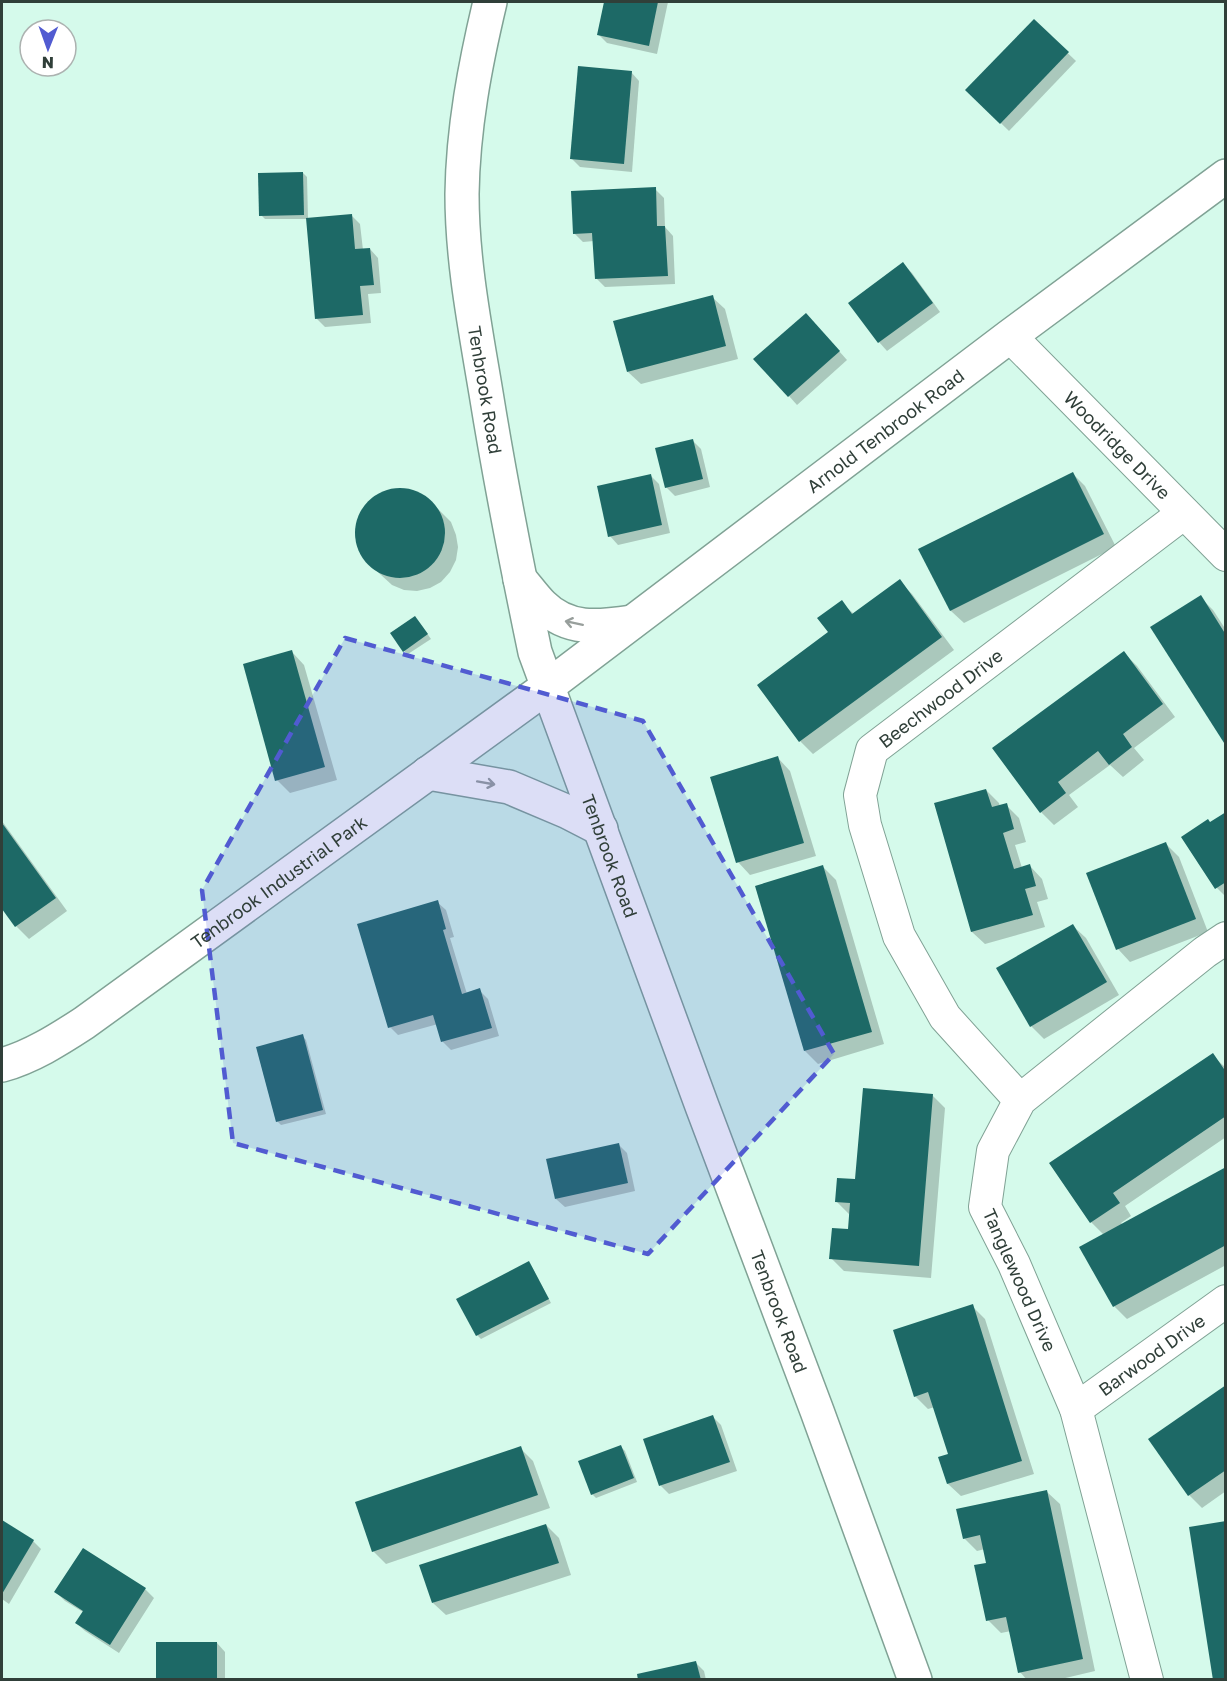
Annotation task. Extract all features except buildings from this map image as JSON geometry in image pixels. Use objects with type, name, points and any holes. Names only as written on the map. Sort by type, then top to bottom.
[{"type":"street","name":"Tenbrook Road","points":[[490,2],[476,64],[466,129],[462,195],[465,256],[473,317],[519,577],[535,652],[915,1680]]},
{"type":"street","name":"Arnold Tenbrook Road","points":[[548,687],[1010,336],[1226,176]]},
{"type":"street","name":"Woodridge Drive","points":[[1010,336],[1226,555]]},
{"type":"street","name":"Beechwood Drive","points":[[1020,1100],[945,1017],[900,936],[864,825],[860,795],[872,750],[1184,513]]},
{"type":"street","points":[[519,577],[542,605],[566,622],[597,627],[632,622]]},
{"type":"street","name":"Tenbrook Industrial Park","points":[[2,1065],[50,1045],[84,1023],[548,687]]},
{"type":"street","points":[[428,773],[509,787],[601,829]]},
{"type":"street","name":"Tanglewood Drive","points":[[1147,1680],[1076,1409],[1014,1264],[985,1208],[993,1151],[1020,1100],[1205,952],[1226,938]]},
{"type":"street","name":"Barwood Drive","points":[[1076,1409],[1226,1301]]},
{"type":"highlighted area","points":[[345,638],[643,721],[834,1054],[648,1254],[233,1143],[202,890]]}]
